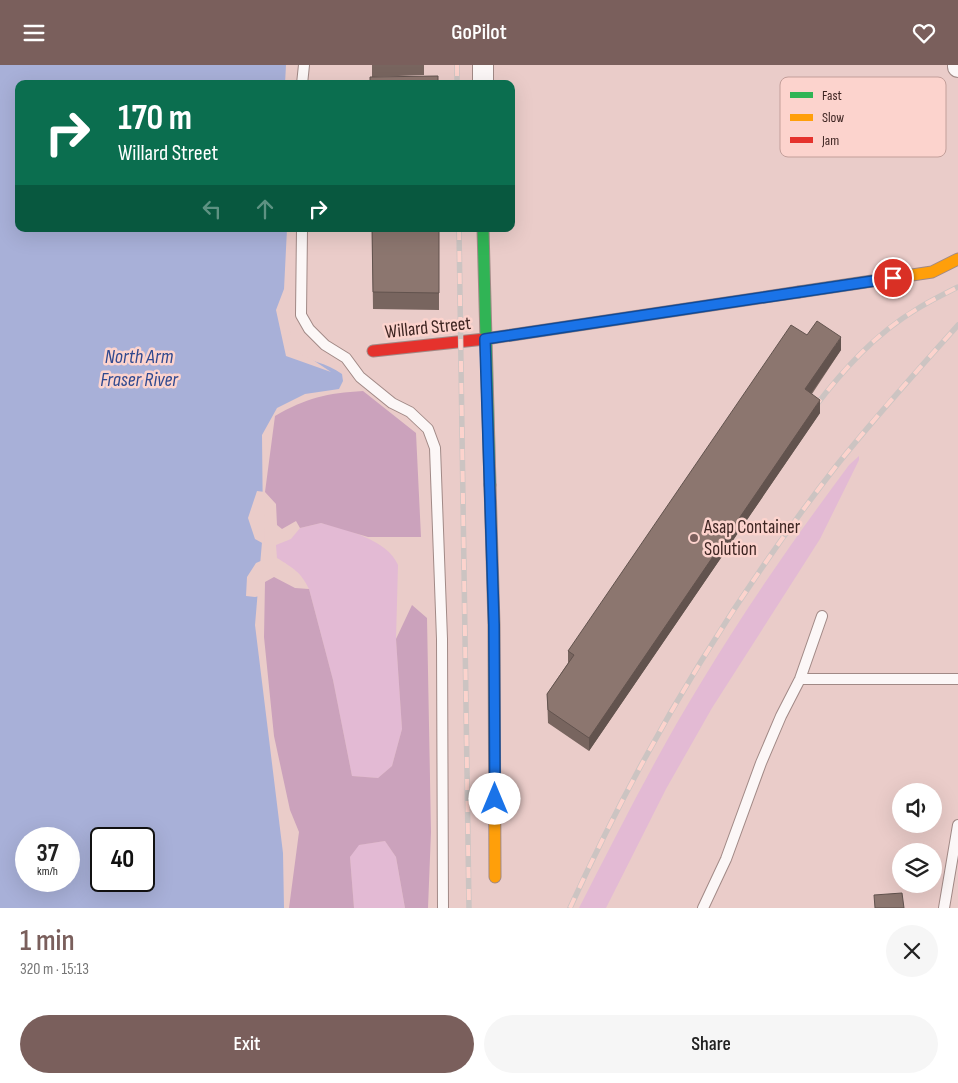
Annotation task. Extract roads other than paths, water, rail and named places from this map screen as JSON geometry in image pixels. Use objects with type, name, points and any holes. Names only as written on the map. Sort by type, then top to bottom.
[{"type":"street","points":[[483,65],[483,80]]},
{"type":"street","points":[[483,232],[494,625],[495,877]]},
{"type":"street","name":"Willard Street","points":[[373,351],[485,339],[932,272],[958,259]]},
{"type":"lane","points":[[302,80],[304,65]]},
{"type":"lane","points":[[302,232],[301,315],[309,329],[325,345],[346,358],[360,377],[392,403],[410,413],[428,429],[435,448],[442,639],[443,908]]},
{"type":"lane","points":[[703,908],[726,859],[761,763],[781,716],[800,679],[822,616]]},
{"type":"lane","points":[[800,679],[958,679]]},
{"type":"lane","points":[[944,908],[958,825]]},
{"type":"water","name":"North Arm Fraser River","points":[[0,65],[290,65],[289,80],[15,80],[15,232],[291,232],[287,336],[291,352],[330,367],[342,374],[343,381],[339,389],[305,394],[277,408],[262,435],[263,530],[255,625],[283,853],[284,908],[0,908]]},
{"type":"railway","points":[[457,65],[457,80]]},
{"type":"railway","points":[[459,232],[469,908]]},
{"type":"railway","points":[[814,408],[848,367],[887,330],[917,309],[958,287]]},
{"type":"railway","points":[[570,908],[627,792],[658,735],[725,623],[798,516],[851,447],[958,325]]},
{"type":"place","name":"Asap Container Solution","points":[[694,538]]}]
